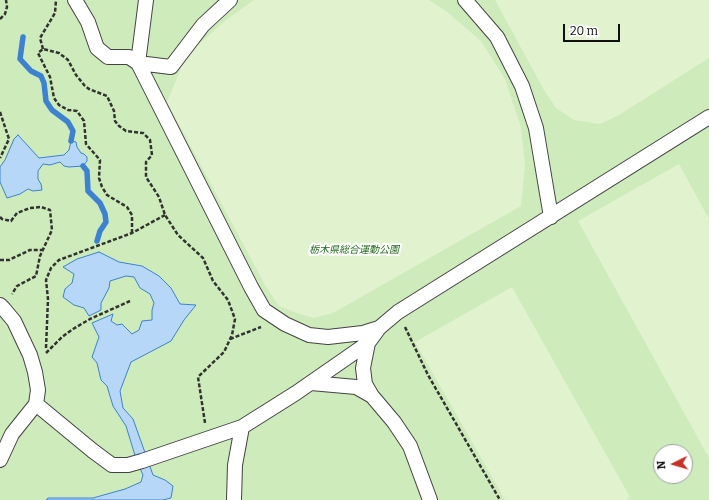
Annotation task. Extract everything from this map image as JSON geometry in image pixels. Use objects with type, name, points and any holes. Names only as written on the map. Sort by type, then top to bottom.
[{"type":"street","points":[[75,0],[88,22],[97,48],[108,57],[129,57],[138,63],[170,67],[203,25],[230,0]]},
{"type":"street","points":[[146,0],[138,63],[264,310],[279,321],[309,335],[328,337],[363,333],[379,328]]},
{"type":"street","points":[[465,0],[496,37],[522,86],[536,128],[551,217]]},
{"type":"street","points":[[36,404],[92,451],[112,465],[128,465],[142,461],[242,427],[311,383],[368,343],[379,328],[398,312],[709,117]]},
{"type":"street","points":[[0,460],[12,434],[36,404],[38,390],[34,366],[30,355],[14,321],[2,307]]},
{"type":"street","points":[[368,343],[363,368],[365,384],[372,396],[394,422],[410,446],[430,500]]},
{"type":"street","points":[[311,383],[356,388],[372,396]]},
{"type":"street","points":[[234,500],[235,465],[242,427]]},
{"type":"path","points":[[0,19],[5,14],[7,7],[6,0]]},
{"type":"path","points":[[42,49],[40,38],[55,13],[56,0]]},
{"type":"path","points":[[42,49],[59,53],[68,60],[84,86],[107,96],[114,111],[115,121],[119,126],[126,131],[143,133],[150,140],[152,155],[146,162],[146,177],[159,197],[165,215],[178,234],[203,258],[213,281],[228,300],[235,319],[232,335],[224,352],[198,377],[207,439]]},
{"type":"path","points":[[42,49],[38,53],[50,78],[54,98],[59,106],[68,110],[77,111],[84,121],[86,144],[100,160],[99,178],[102,187],[107,195],[127,207],[132,215],[132,233]]},
{"type":"path","points":[[0,112],[9,139],[0,158]]},
{"type":"path","points":[[0,217],[11,221],[17,213],[30,208],[41,207],[50,210],[52,230],[40,256],[36,276],[17,286],[2,307]]},
{"type":"path","points":[[130,301],[90,319],[73,329],[62,337],[46,354],[48,299],[46,280],[51,268],[59,260],[132,233],[165,215]]},
{"type":"path","points":[[0,260],[9,260],[30,250],[43,250]]},
{"type":"path","points":[[398,312],[428,375],[500,500]]},
{"type":"path","points":[[230,340],[279,321]]},
{"type":"green space","name":"栃木県総合運動公園","points":[[0,0],[709,0],[709,500],[0,500]]},
{"type":"green space","points":[[254,0],[429,0],[446,11],[481,41],[505,79],[521,127],[525,166],[521,206],[333,313],[314,318],[279,306],[266,287],[167,102],[186,56],[226,20]]},
{"type":"green space","points":[[495,0],[709,0],[709,58],[619,115],[600,124],[574,120],[556,108],[545,92]]},
{"type":"green space","points":[[679,164],[709,219],[709,458],[578,221]]},
{"type":"green space","points":[[512,287],[630,497],[626,500],[505,500],[415,342]]},
{"type":"water","points":[[18,135],[39,158],[64,155],[69,150],[71,141],[76,142],[81,153],[87,157],[87,161],[83,166],[69,167],[64,166],[60,162],[50,165],[43,164],[38,171],[38,179],[42,190],[33,191],[28,189],[20,194],[7,198],[0,182],[0,167],[5,160],[14,139]]},
{"type":"water","points":[[99,252],[119,262],[142,266],[159,276],[171,288],[180,304],[196,305],[184,320],[171,341],[131,362],[120,391],[123,408],[133,419],[153,475],[165,480],[173,486],[171,498],[163,500],[46,500],[48,498],[93,498],[125,489],[141,482],[143,475],[137,462],[126,426],[113,406],[107,386],[101,380],[97,363],[92,357],[99,337],[92,323],[113,314],[111,321],[117,325],[122,324],[132,334],[139,330],[142,321],[152,320],[154,303],[150,294],[140,288],[134,277],[126,276],[110,281],[109,288],[101,303],[101,310],[89,316],[84,308],[74,305],[63,297],[65,289],[72,283],[74,274],[63,267],[77,259]]},
{"type":"waterway","points":[[23,37],[20,59],[31,71],[41,76],[44,83],[46,101],[52,110],[68,122],[73,131],[71,141]]},
{"type":"waterway","points":[[83,166],[87,171],[88,191],[100,203],[105,214],[106,222],[100,231],[97,241]]}]
